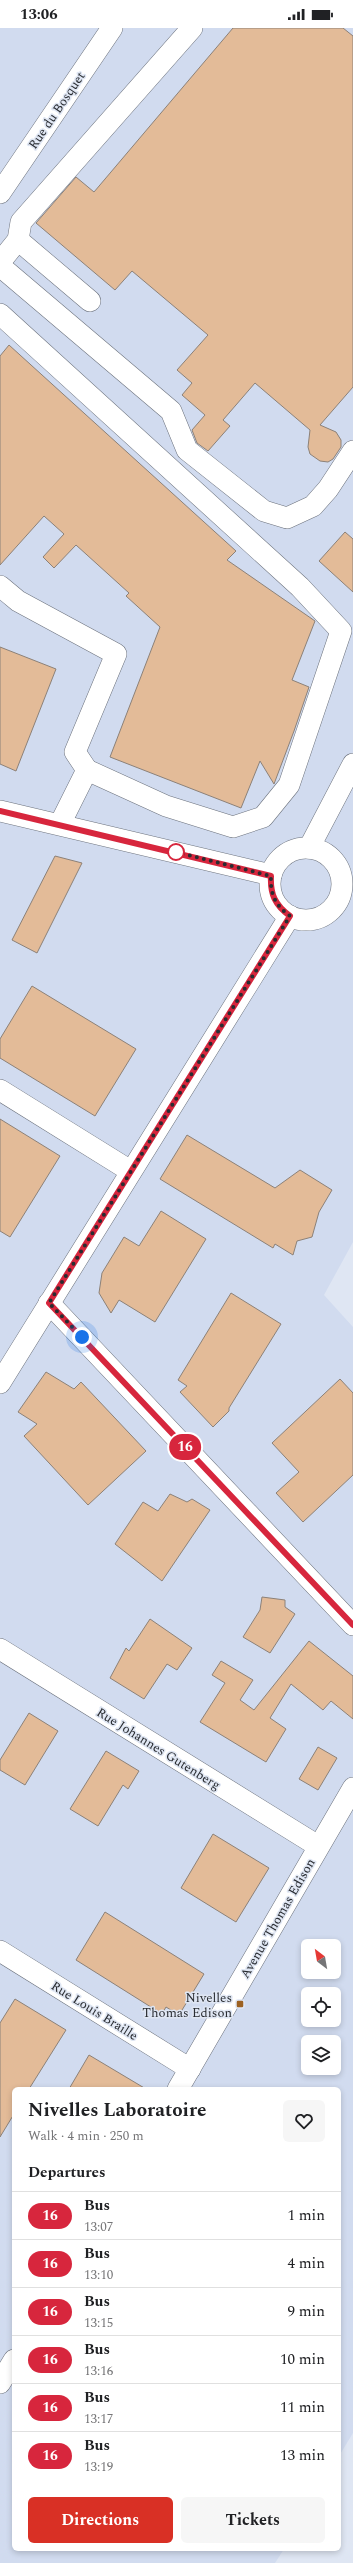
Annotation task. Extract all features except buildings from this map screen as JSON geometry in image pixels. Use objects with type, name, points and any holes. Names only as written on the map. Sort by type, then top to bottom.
[{"type":"street","name":"Rue du Bosquet","points":[[0,193],[112,28]]},
{"type":"street","points":[[0,262],[18,240],[21,222],[192,28]]},
{"type":"street","points":[[18,240],[90,301]]},
{"type":"street","points":[[0,266],[171,411],[187,450],[264,511],[287,518],[313,506],[328,489],[353,451]]},
{"type":"street","points":[[0,314],[300,587],[341,631],[289,785],[263,817],[233,827],[166,806],[87,770],[75,752],[116,654],[18,600],[0,586]]},
{"type":"street","points":[[309,848],[353,764]]},
{"type":"street","points":[[60,824],[87,770]]},
{"type":"street","points":[[0,811],[60,824],[271,876]]},
{"type":"street","points":[[309,848],[321,851],[337,865],[348,891],[339,899],[332,910],[322,917],[309,920],[290,916],[274,900],[270,888],[271,876],[277,864],[285,855],[297,849],[309,848]]},
{"type":"street","points":[[0,1383],[290,916]]},
{"type":"street","points":[[0,1090],[124,1167]]},
{"type":"street","points":[[49,1303],[353,1625]]},
{"type":"street","name":"Rue Johannes Gutenberg","points":[[0,1649],[318,1846]]},
{"type":"street","name":"Avenue Thomas Edison","points":[[179,2087],[353,1788]]},
{"type":"street","name":"Rue Louis Braille","points":[[0,1951],[190,2069]]},
{"type":"street","points":[[0,2383],[12,2363]]},
{"type":"shaded area","points":[[0,28],[353,28],[353,1242],[324,1295],[353,1327],[353,2433],[341,2453],[341,2087],[12,2087],[12,2551],[283,2551],[275,2563],[0,2563]]},
{"type":"bus line","name":"16","points":[[0,811],[90,831],[271,876],[270,888],[274,900],[281,910],[290,916],[49,1303],[353,1625]]},
{"type":"place","name":"Nivelles Thomas Edison","points":[[240,2004]]},
{"type":"route","points":[[82,1337],[49,1303],[290,916],[281,910],[274,900],[270,888],[271,876],[176,852]]}]
